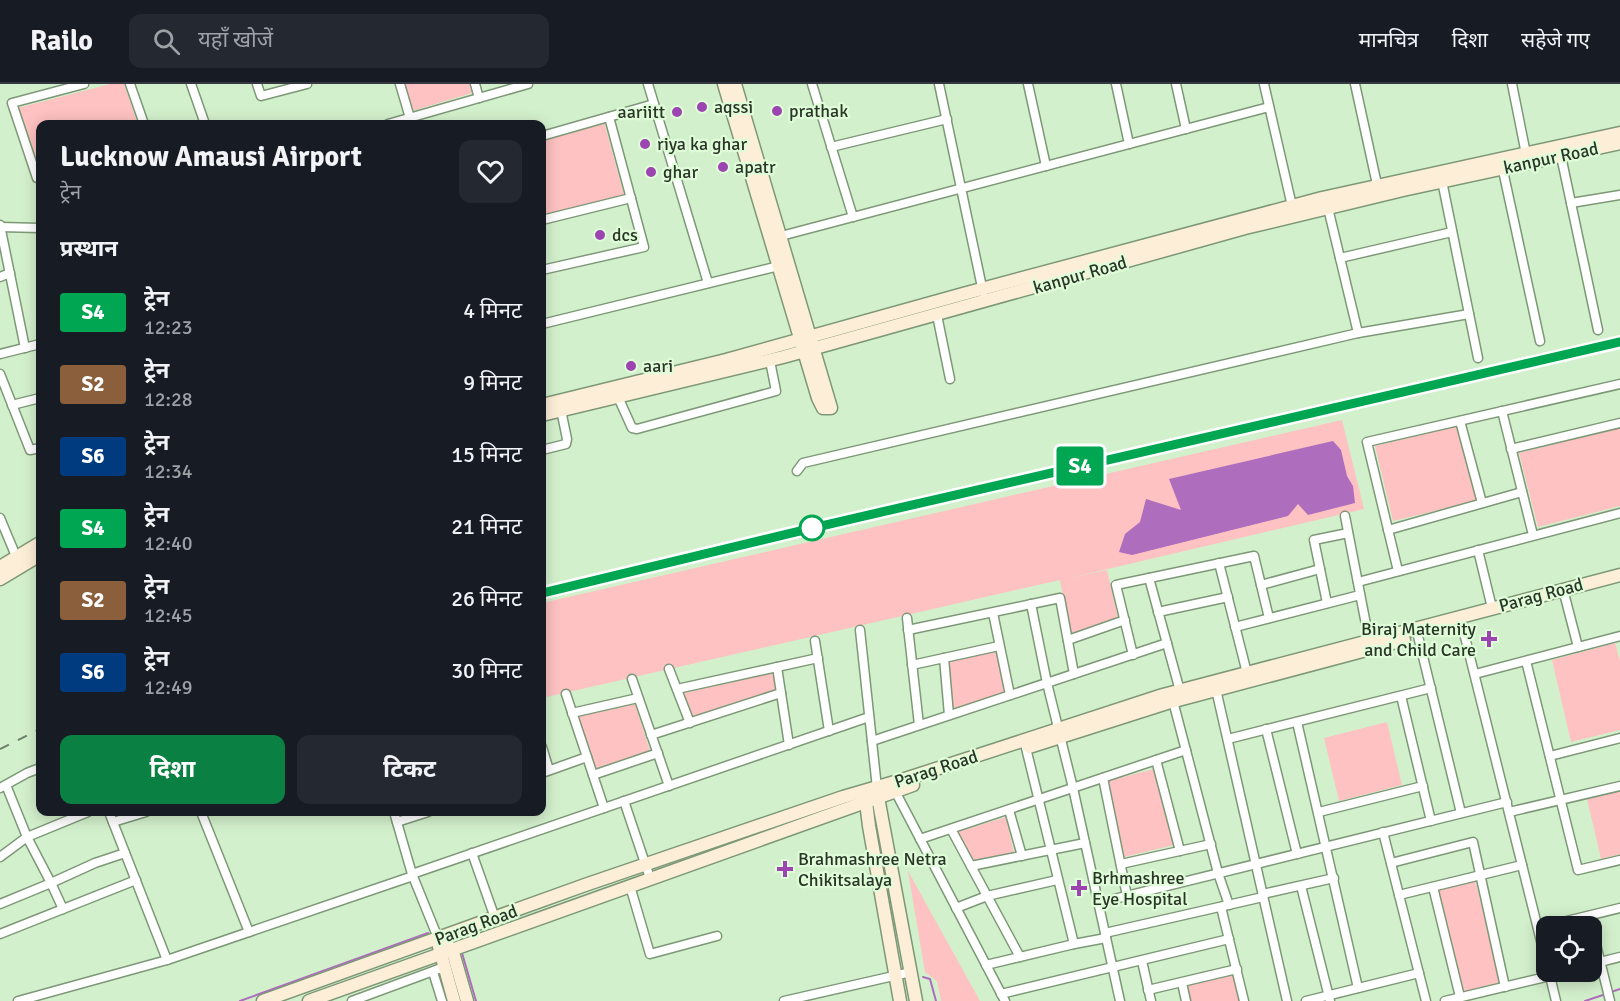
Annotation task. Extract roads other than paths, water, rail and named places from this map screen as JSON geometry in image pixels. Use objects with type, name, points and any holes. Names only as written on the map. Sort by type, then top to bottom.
[{"type":"street","points":[[36,175],[12,103],[84,84]]},
{"type":"street","points":[[130,84],[143,120]]},
{"type":"street","points":[[191,84],[204,120]]},
{"type":"street","points":[[257,84],[261,96],[307,84]]},
{"type":"street","points":[[400,84],[416,120],[528,84]]},
{"type":"street","points":[[475,84],[479,98]]},
{"type":"street","points":[[648,84],[708,283]]},
{"type":"street","points":[[724,84],[784,264],[809,350]]},
{"type":"street","points":[[735,84],[781,236],[784,264]]},
{"type":"street","points":[[812,84],[853,217]]},
{"type":"street","points":[[939,84],[984,295]]},
{"type":"street","points":[[1028,84],[1046,166]]},
{"type":"street","points":[[1116,84],[1129,144]]},
{"type":"street","points":[[1176,84],[1186,129]]},
{"type":"street","points":[[1264,84],[1292,206]]},
{"type":"street","points":[[1354,84],[1378,191]]},
{"type":"street","points":[[1512,84],[1526,154]]},
{"type":"street","points":[[546,135],[654,104]]},
{"type":"street","points":[[781,236],[1269,107]]},
{"type":"street","points":[[546,269],[644,247],[609,117]]},
{"type":"street","points":[[831,147],[947,119]]},
{"type":"street","points":[[546,404],[984,295],[1292,206],[1378,191],[1502,164],[1526,154],[1620,138]]},
{"type":"street","name":"kanpur Road","points":[[546,414],[770,361],[937,315],[984,295],[1328,208],[1378,191],[1442,181],[1502,164],[1561,156],[1620,138]]},
{"type":"street","points":[[1561,156],[1598,330]]},
{"type":"street","points":[[1502,164],[1540,341]]},
{"type":"street","points":[[1442,181],[1478,358]]},
{"type":"street","points":[[1571,203],[1620,195]]},
{"type":"street","points":[[546,219],[631,198]]},
{"type":"street","points":[[1328,208],[1358,333]]},
{"type":"street","points":[[25,348],[0,226],[36,228]]},
{"type":"street","points":[[1340,258],[1452,232]]},
{"type":"street","points":[[546,323],[784,264]]},
{"type":"street","points":[[0,277],[10,273]]},
{"type":"street","points":[[796,471],[803,463],[1358,333],[1469,314]]},
{"type":"street","points":[[937,315],[950,379]]},
{"type":"street","points":[[0,354],[36,345]]},
{"type":"street","points":[[618,397],[632,428],[637,429],[776,391],[770,361]]},
{"type":"street","points":[[0,374],[30,450],[36,449]]},
{"type":"street","points":[[1398,571],[1367,442],[1620,384]]},
{"type":"street","points":[[12,405],[36,399]]},
{"type":"street","points":[[546,449],[567,444],[561,410]]},
{"type":"street","points":[[1502,411],[1533,535]]},
{"type":"street","points":[[1460,421],[1482,503]]},
{"type":"street","points":[[1511,449],[1620,423]]},
{"type":"street","points":[[1388,530],[1522,492]]},
{"type":"street","points":[[1358,582],[1620,513]]},
{"type":"street","points":[[1345,516],[1370,640]]},
{"type":"street","points":[[0,518],[18,562]]},
{"type":"street","points":[[1327,603],[1314,540],[1348,533]]},
{"type":"street","points":[[0,579],[36,546]]},
{"type":"street","points":[[1478,550],[1492,608]]},
{"type":"street","points":[[0,567],[36,556]]},
{"type":"street","points":[[1133,655],[1116,585],[1254,556],[1269,618]]},
{"type":"street","points":[[1219,563],[1247,672]]},
{"type":"street","points":[[1261,585],[1320,569]]},
{"type":"street","name":"Parag Road","points":[[309,1001],[630,886],[893,787],[1176,696],[1418,636],[1492,608],[1620,574]]},
{"type":"street","points":[[1149,578],[1167,644],[1186,750],[1218,873],[1229,939],[1244,1001]]},
{"type":"street","name":"Parag Road","points":[[1215,686],[1247,672],[1370,640],[1620,583]]},
{"type":"street","points":[[1235,627],[1360,595]]},
{"type":"street","points":[[1158,612],[1228,597]]},
{"type":"street","points":[[1565,597],[1578,647]]},
{"type":"street","points":[[908,630],[1060,598],[1074,674]]},
{"type":"street","points":[[1031,604],[1119,1001]]},
{"type":"street","points":[[993,613],[1010,695]]},
{"type":"street","points":[[907,618],[919,725]]},
{"type":"street","points":[[1068,640],[1125,620]]},
{"type":"street","points":[[1461,620],[1536,920]]},
{"type":"street","points":[[860,630],[872,741],[874,796],[916,1001]]},
{"type":"street","points":[[1418,636],[1461,813]]},
{"type":"street","points":[[1474,674],[1620,636]]},
{"type":"street","points":[[815,640],[829,731]]},
{"type":"street","points":[[872,741],[1167,644]]},
{"type":"street","points":[[912,665],[999,646]]},
{"type":"street","points":[[677,689],[818,658]]},
{"type":"street","points":[[944,658],[949,715]]},
{"type":"street","points":[[1526,661],[1578,870],[1620,860]]},
{"type":"street","points":[[777,667],[789,745]]},
{"type":"street","points":[[669,669],[690,723]]},
{"type":"street","points":[[632,679],[669,786]]},
{"type":"street","points":[[1215,686],[1287,1001]]},
{"type":"street","points":[[1228,739],[1431,688]]},
{"type":"street","points":[[651,735],[781,693]]},
{"type":"street","points":[[566,694],[604,808]]},
{"type":"street","points":[[1401,696],[1431,821]]},
{"type":"street","points":[[572,713],[638,698]]},
{"type":"street","points":[[18,1001],[167,960],[869,717]]},
{"type":"street","points":[[1297,722],[1358,988]]},
{"type":"street","points":[[1266,729],[1297,854]]},
{"type":"street","name":"Parag Road","points":[[893,787],[1026,748],[1059,733]]},
{"type":"street","points":[[1550,756],[1620,738]]},
{"type":"street","points":[[1026,748],[1037,801],[1074,944]]},
{"type":"street","points":[[920,839],[1186,750]]},
{"type":"street","points":[[593,775],[658,753]]},
{"type":"street","points":[[546,771],[587,757]]},
{"type":"street","points":[[1156,760],[1180,851]]},
{"type":"street","points":[[36,770],[3,787],[63,909]]},
{"type":"street","points":[[1103,778],[1127,896]]},
{"type":"street","points":[[1319,812],[1423,786]]},
{"type":"street","points":[[1509,812],[1620,786]]},
{"type":"street","points":[[893,787],[1003,997],[1112,967],[1229,939]]},
{"type":"street","points":[[874,796],[869,826],[900,1001]]},
{"type":"street","name":"Parag Road","points":[[263,1001],[843,797],[874,796]]},
{"type":"street","points":[[624,801],[650,878]]},
{"type":"street","points":[[1098,903],[1507,802]]},
{"type":"street","points":[[1009,810],[1022,856]]},
{"type":"street","points":[[0,857],[27,837],[78,816]]},
{"type":"street","points":[[111,816],[167,960]]},
{"type":"street","points":[[113,822],[133,816]]},
{"type":"street","points":[[203,816],[249,932]]},
{"type":"street","points":[[395,816],[413,875],[438,938],[446,951],[467,1001]]},
{"type":"street","points":[[397,822],[416,816]]},
{"type":"street","points":[[951,829],[1020,957]]},
{"type":"street","points":[[1383,832],[1426,1001]]},
{"type":"street","points":[[1391,863],[1473,842],[1506,987]]},
{"type":"street","points":[[971,867],[1085,843]]},
{"type":"street","points":[[1121,864],[1211,844]]},
{"type":"street","points":[[0,904],[51,884],[95,863],[125,853]]},
{"type":"street","points":[[472,853],[495,918]]},
{"type":"street","points":[[1399,895],[1522,864]]},
{"type":"street","points":[[986,965],[1334,878]]},
{"type":"street","points":[[0,933],[136,880]]},
{"type":"street","points":[[956,908],[987,896],[1057,880]]},
{"type":"street","points":[[1301,885],[1329,998]]},
{"type":"street","points":[[630,886],[650,954],[717,936]]},
{"type":"street","points":[[1433,887],[1460,997]]},
{"type":"street","points":[[1589,916],[1620,908]]},
{"type":"street","points":[[442,1001],[439,969],[446,951]]},
{"type":"street","points":[[1602,962],[1620,957]]},
{"type":"street","points":[[1142,960],[1151,1001]]},
{"type":"street","points":[[352,1001],[363,999],[439,969]]},
{"type":"street","points":[[439,969],[454,1001]]},
{"type":"street","points":[[1148,990],[1237,969]]},
{"type":"street","points":[[1602,969],[1610,1001]]},
{"type":"street","points":[[784,1001],[911,972]]},
{"type":"street","points":[[1306,1001],[1329,998],[1358,988],[1419,973]]},
{"type":"street","points":[[1445,1001],[1536,978]]},
{"type":"street","points":[[1552,982],[1556,1001]]},
{"type":"street","points":[[1182,983],[1186,1001]]},
{"type":"waterway","points":[[240,1001],[428,933]]},
{"type":"waterway","points":[[462,953],[476,1001]]},
{"type":"waterway","points":[[923,977],[930,979],[936,1001]]},
{"type":"waterway","points":[[1611,992],[1620,989]]},
{"type":"waterway","points":[[1585,1001],[1606,994]]},
{"type":"railway","points":[[546,592],[812,528],[1620,342]]},
{"type":"railway","points":[[0,749],[36,731]]},
{"type":"train","name":"S4","points":[[546,592],[812,528],[1620,342]]},
{"type":"place","name":"aqssi","points":[[702,107]]},
{"type":"place","name":"prathak","points":[[777,111]]},
{"type":"place","name":"aariitt","points":[[677,112]]},
{"type":"place","name":"riya ka ghar","points":[[645,144]]},
{"type":"place","name":"apatr","points":[[723,167]]},
{"type":"place","name":"ghar","points":[[651,172]]},
{"type":"place","name":"dcs","points":[[600,235]]},
{"type":"place","name":"aari","points":[[631,366]]},
{"type":"place","name":"Biraj Maternity and Child Care","points":[[1489,639]]},
{"type":"place","name":"Brahmashree Netra Chikitsalaya","points":[[785,869]]},
{"type":"place","name":"Brhmashree Eye Hospital","points":[[1079,888]]}]
